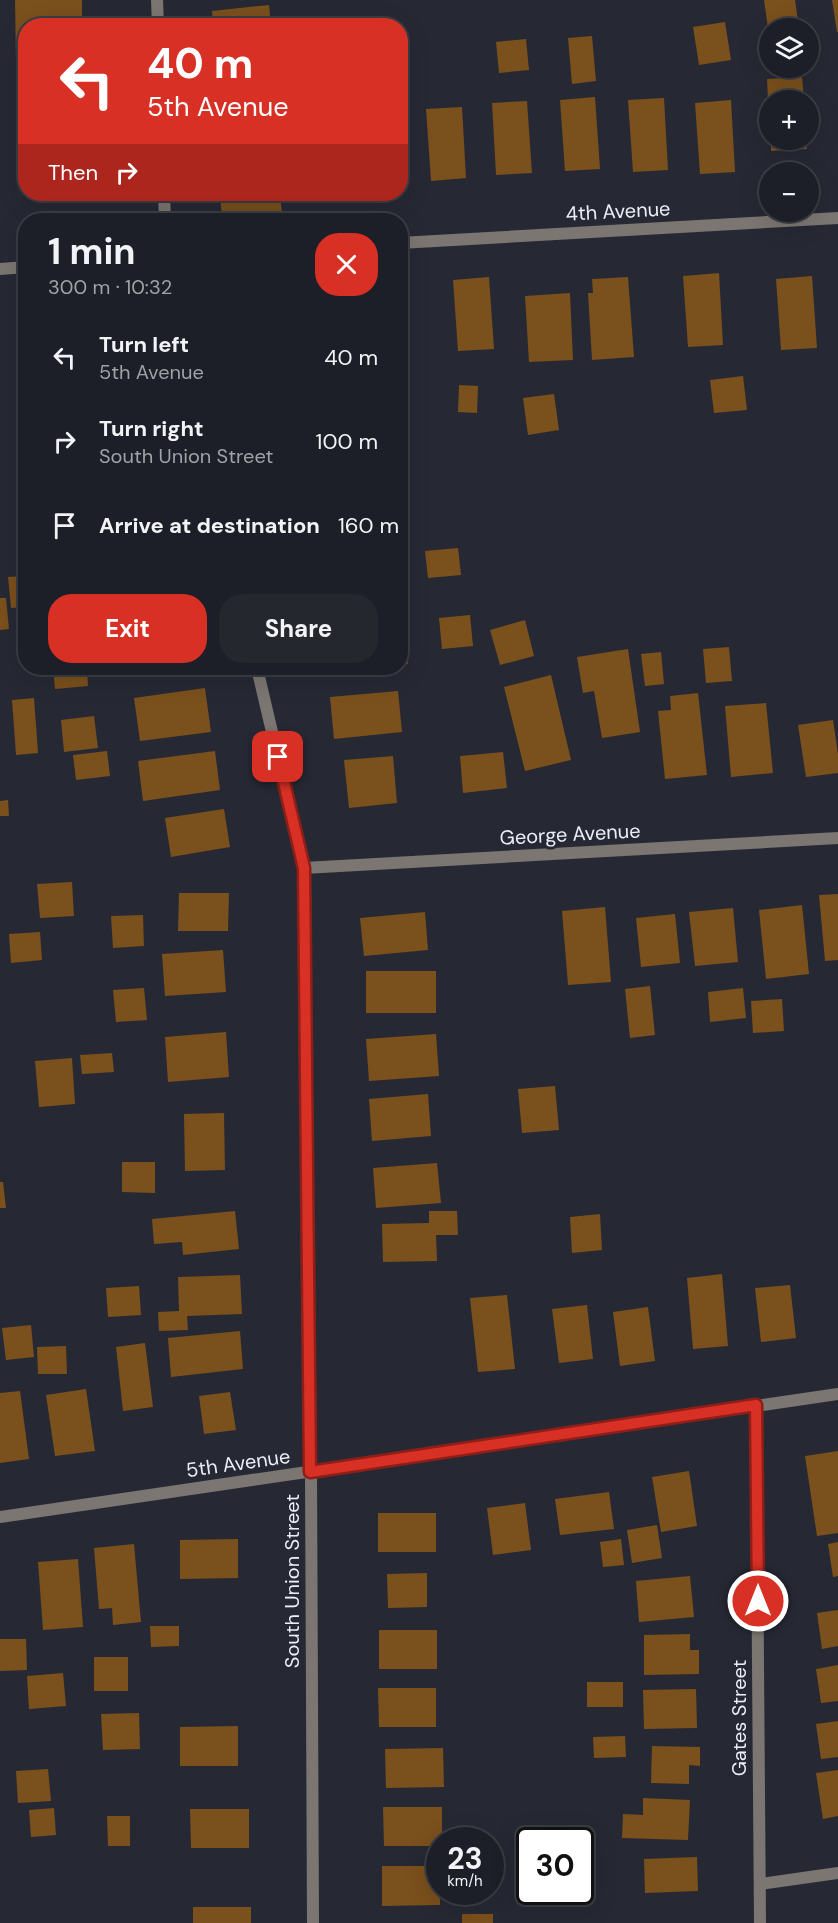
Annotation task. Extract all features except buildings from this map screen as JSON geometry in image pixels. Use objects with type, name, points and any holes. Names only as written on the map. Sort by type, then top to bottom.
[{"type":"street","points":[[157,0],[158,18]]},
{"type":"street","name":"4th Avenue","points":[[408,243],[838,218]]},
{"type":"street","points":[[0,269],[18,268]]},
{"type":"street","name":"South Union Street","points":[[259,675],[304,868],[313,1923]]},
{"type":"street","name":"George Avenue","points":[[304,868],[838,838]]},
{"type":"street","name":"5th Avenue","points":[[0,1517],[838,1394]]},
{"type":"street","name":"Gates Street","points":[[756,1405],[760,1923]]},
{"type":"street","points":[[760,1884],[838,1873]]},
{"type":"route","points":[[278,757],[304,868],[310,1472],[756,1405],[758,1601]]}]
